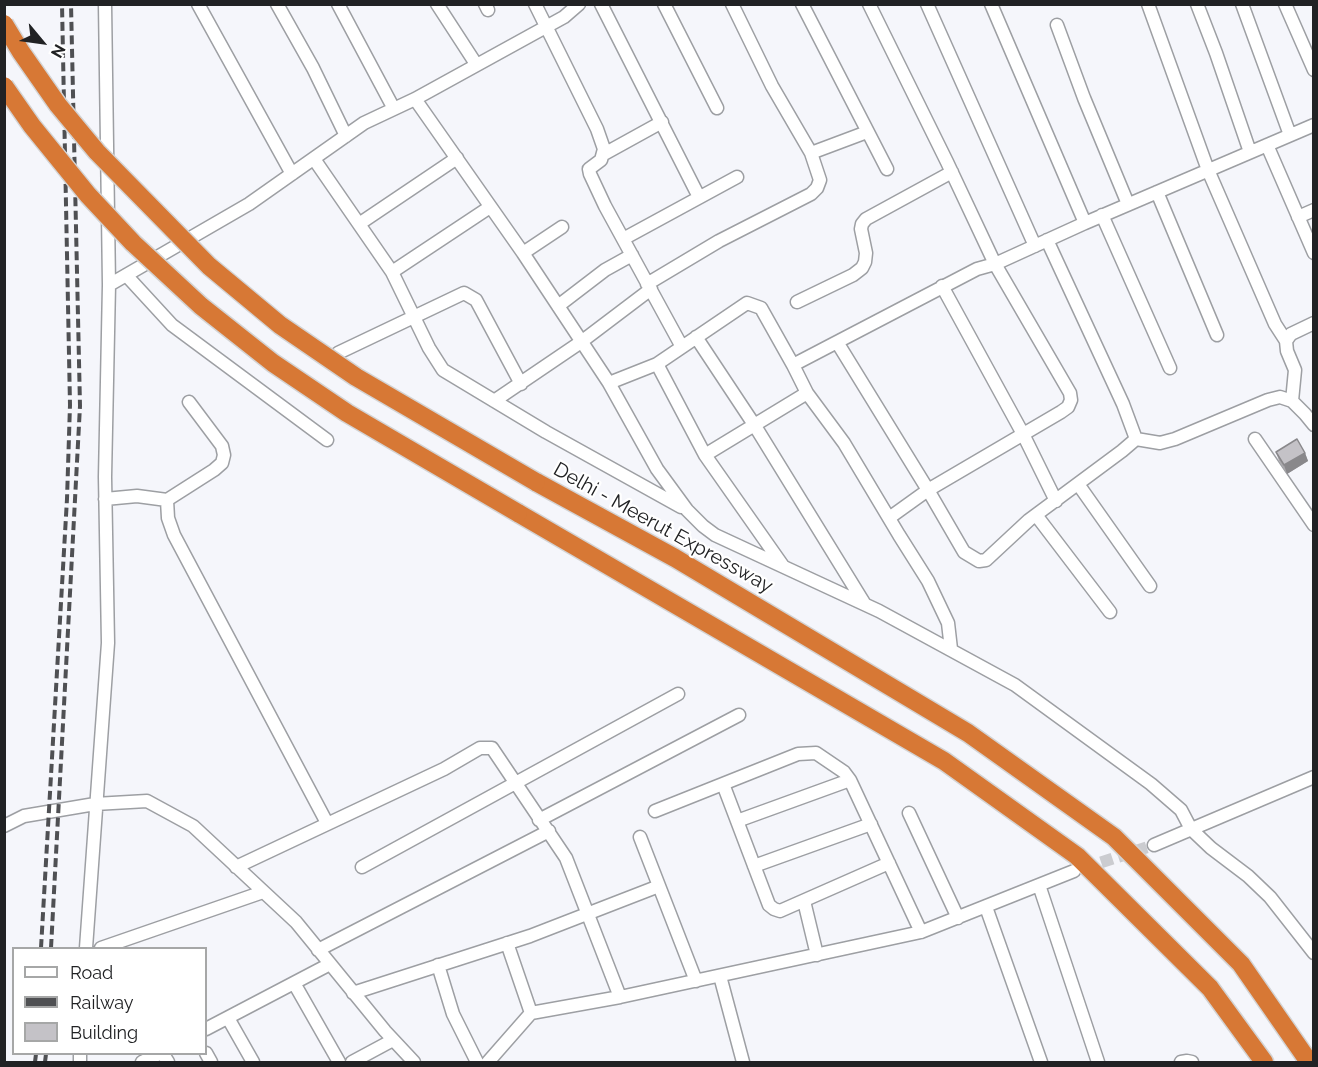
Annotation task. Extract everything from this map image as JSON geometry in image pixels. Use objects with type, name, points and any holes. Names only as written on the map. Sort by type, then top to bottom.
[{"type":"highway","name":"Delhi - Meerut Expressway","points":[[4,24],[58,105],[97,152],[209,266],[280,324],[356,377],[536,482],[675,558],[968,733],[1114,837],[1241,964],[1309,1062]]},
{"type":"highway","points":[[4,86],[32,126],[88,195],[133,243],[201,306],[273,363],[347,413],[944,760],[1077,855],[1210,988],[1264,1062]]},
{"type":"street","points":[[86,947],[108,643],[105,499],[109,285],[105,4]]},
{"type":"street","points":[[198,4],[292,174]]},
{"type":"street","points":[[277,4],[313,68],[346,136]]},
{"type":"street","points":[[338,4],[394,109]]},
{"type":"street","points":[[436,4],[476,64]]},
{"type":"street","points":[[535,4],[597,129],[604,149],[601,160],[591,166],[589,172],[682,347]]},
{"type":"street","points":[[109,285],[249,204],[364,123],[415,99],[564,16],[579,4]]},
{"type":"street","points":[[601,4],[699,196]]},
{"type":"street","points":[[664,4],[717,108]]},
{"type":"street","points":[[494,401],[581,342],[649,287],[719,241],[811,194],[817,188],[820,180],[810,153],[772,86],[732,4]]},
{"type":"street","points":[[802,4],[887,169]]},
{"type":"street","points":[[869,4],[995,264],[1070,393],[1071,400],[1068,407],[928,490],[889,518]]},
{"type":"street","points":[[927,4],[1035,246]]},
{"type":"street","points":[[991,4],[1085,223]]},
{"type":"street","points":[[1148,4],[1208,170],[1275,324],[1286,341],[1287,351],[1295,370],[1292,401]]},
{"type":"street","points":[[1197,4],[1250,152]]},
{"type":"street","points":[[1242,4],[1290,135]]},
{"type":"street","points":[[1285,4],[1314,70]]},
{"type":"street","points":[[1057,25],[1084,98],[1128,204]]},
{"type":"street","points":[[415,99],[523,253],[609,383],[657,469],[687,510],[715,536],[865,604],[1015,685],[1151,784],[1180,810],[1191,830],[1211,849],[1248,876],[1270,897],[1314,953]]},
{"type":"street","points":[[604,154],[662,122]]},
{"type":"street","points":[[793,365],[977,269],[995,264],[1102,215],[1314,126]]},
{"type":"street","points":[[810,153],[867,132]]},
{"type":"street","points":[[1267,145],[1314,253]]},
{"type":"street","points":[[359,224],[457,158]]},
{"type":"street","points":[[314,159],[393,272],[437,363],[443,370],[687,510]]},
{"type":"street","points":[[797,303],[853,275],[866,262],[861,229],[866,219],[952,172]]},
{"type":"street","points":[[623,239],[737,177]]},
{"type":"street","points":[[1157,192],[1217,335]]},
{"type":"street","points":[[393,272],[490,207]]},
{"type":"street","points":[[1298,217],[1314,210]]},
{"type":"street","points":[[1102,215],[1170,368]]},
{"type":"street","points":[[523,253],[562,227]]},
{"type":"street","points":[[1047,240],[1136,438]]},
{"type":"street","points":[[558,306],[605,270],[632,255]]},
{"type":"street","points":[[126,275],[172,325],[327,440]]},
{"type":"street","points":[[942,286],[1023,434],[1056,501]]},
{"type":"street","points":[[338,353],[464,293],[471,296],[521,384]]},
{"type":"street","points":[[609,383],[657,364],[747,303],[761,308],[807,393],[844,443],[935,595],[948,623],[951,649]]},
{"type":"street","points":[[1286,341],[1292,334],[1314,323]]},
{"type":"street","points":[[696,337],[755,426],[865,604]]},
{"type":"street","points":[[837,342],[964,552],[979,561],[986,560],[1036,515],[1136,438]]},
{"type":"street","points":[[657,364],[705,455],[783,566]]},
{"type":"street","points":[[705,455],[807,393]]},
{"type":"street","points":[[1136,438],[1160,443],[1280,397],[1310,412],[1314,425]]},
{"type":"street","points":[[105,499],[137,495],[167,500],[222,463],[224,455],[222,446],[189,402]]},
{"type":"street","points":[[1255,439],[1314,525]]},
{"type":"street","points":[[1078,484],[1150,586]]},
{"type":"street","points":[[167,500],[168,518],[174,535],[327,823]]},
{"type":"street","points":[[1036,515],[1110,612]]},
{"type":"street","points":[[362,867],[678,694]]},
{"type":"street","points":[[539,820],[739,714]]},
{"type":"street","points":[[236,867],[486,747],[492,748],[566,858],[620,997]]},
{"type":"street","points":[[655,811],[798,754],[816,753],[844,772],[850,780],[921,932]]},
{"type":"street","points":[[1154,845],[1314,777]]},
{"type":"street","points":[[737,821],[850,780]]},
{"type":"street","points":[[723,784],[769,905],[774,909],[780,911],[889,863]]},
{"type":"street","points":[[4,826],[24,816],[95,804],[147,801],[193,826],[296,922],[353,993],[414,1062]]},
{"type":"street","points":[[909,813],[958,918]]},
{"type":"street","points":[[754,866],[871,824]]},
{"type":"street","points":[[318,950],[549,831]]},
{"type":"street","points":[[640,837],[696,981]]},
{"type":"street","points":[[488,1062],[531,1013],[620,997],[921,932],[1074,870]]},
{"type":"street","points":[[1039,885],[1098,1062]]},
{"type":"street","points":[[353,993],[507,943],[659,886]]},
{"type":"street","points":[[104,947],[263,892]]},
{"type":"street","points":[[804,901],[817,955]]},
{"type":"street","points":[[986,907],[1041,1062]]},
{"type":"street","points":[[507,943],[531,1013]]},
{"type":"street","points":[[207,1028],[330,964]]},
{"type":"street","points":[[438,965],[453,1014],[477,1062]]},
{"type":"street","points":[[720,976],[743,1062]]},
{"type":"street","points":[[294,983],[339,1062]]},
{"type":"street","points":[[228,1018],[253,1062]]},
{"type":"street","points":[[352,1062],[393,1040]]},
{"type":"street","points":[[142,1062],[157,1055]]},
{"type":"street","points":[[1181,1062],[1192,1062]]},
{"type":"building","points":[[1297,439],[1305,453],[1284,465],[1276,452]]},
{"type":"tunnel","points":[[1084,868],[1154,845]]},
{"type":"railway","points":[[41,947],[67,499],[70,405],[62,4]]},
{"type":"railway","points":[[51,947],[80,406],[71,4]]},
{"type":"railway","points":[[35,1062],[36,1055]]},
{"type":"railway","points":[[45,1062],[46,1055]]}]
